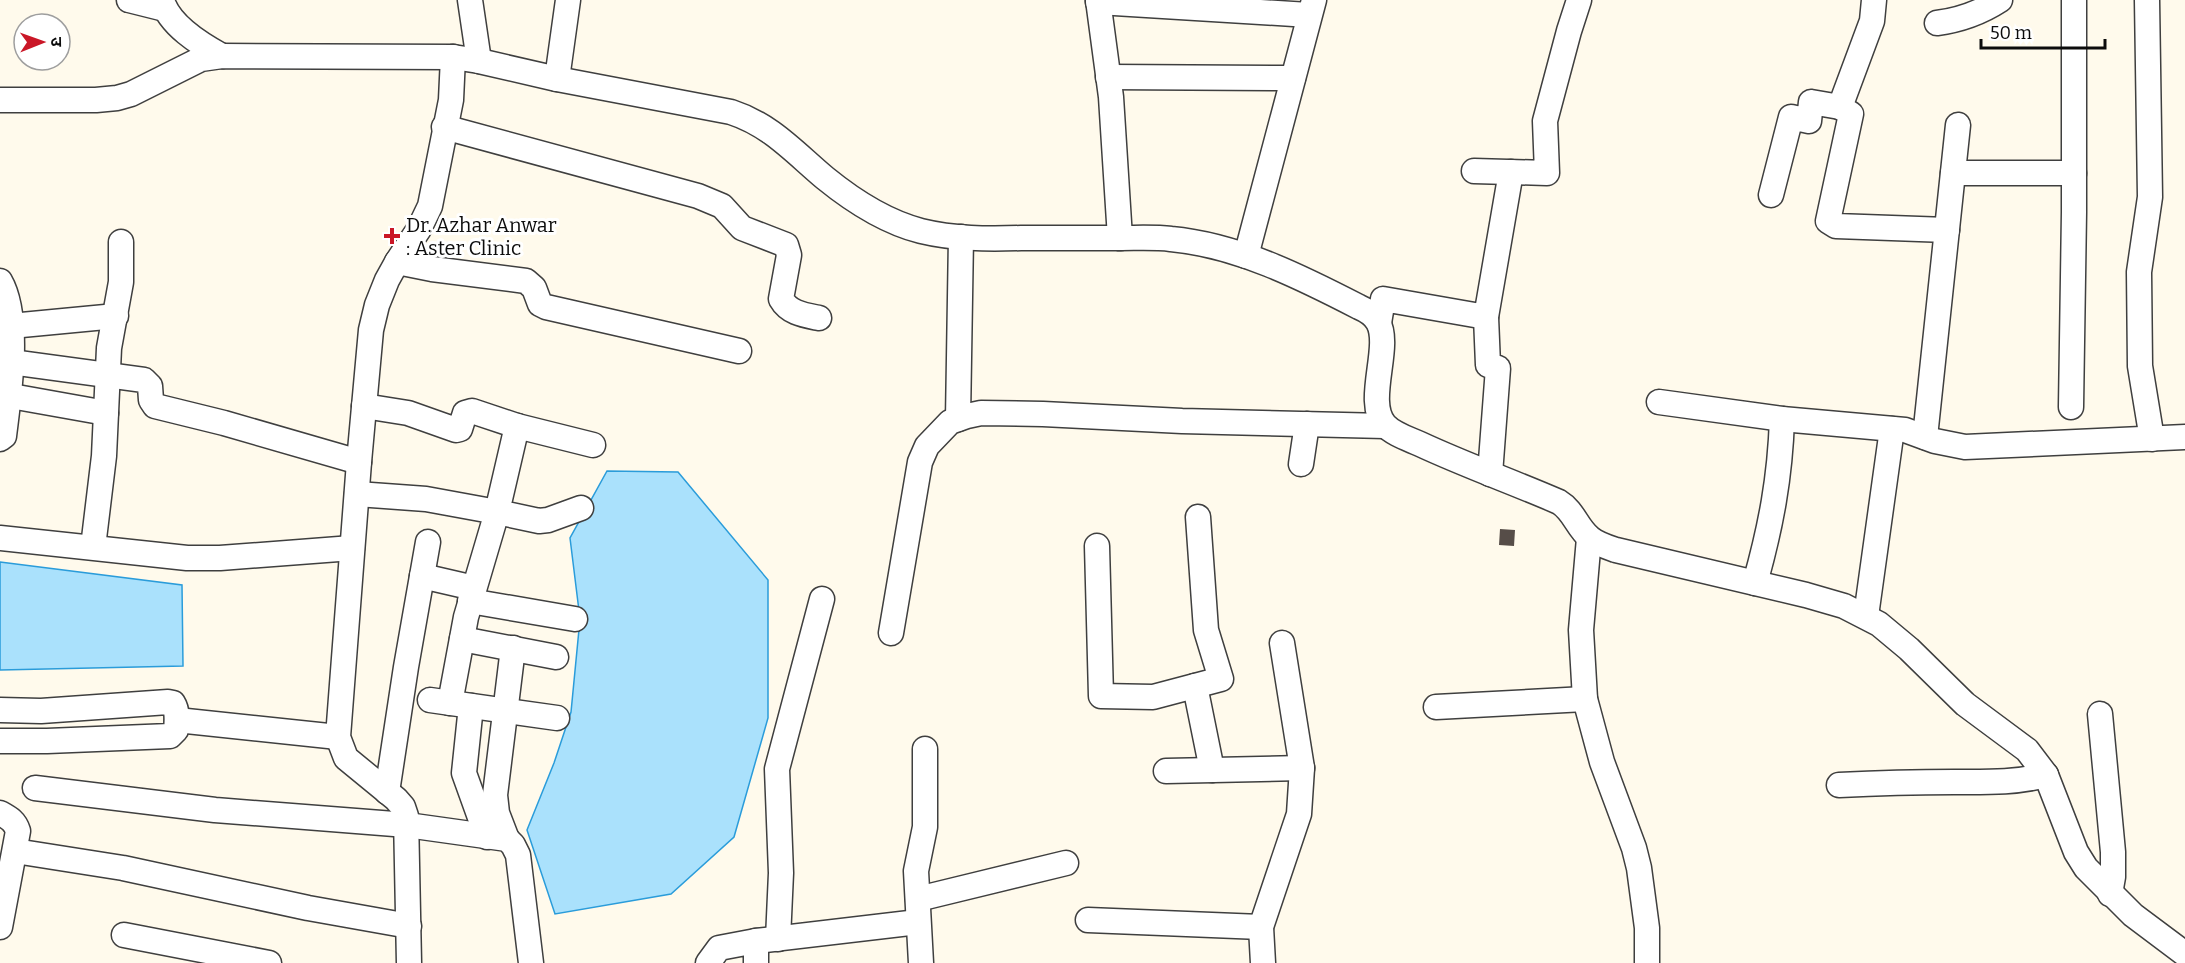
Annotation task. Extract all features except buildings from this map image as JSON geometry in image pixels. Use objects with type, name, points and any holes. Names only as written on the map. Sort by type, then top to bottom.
[{"type":"street","points":[[129,0],[164,4],[179,25],[222,56]]},
{"type":"street","points":[[470,0],[479,61]]},
{"type":"street","points":[[557,79],[568,0]]},
{"type":"street","points":[[1474,171],[1547,173],[1545,121],[1569,31],[1580,0]]},
{"type":"street","points":[[1840,107],[1872,21],[1874,0]]},
{"type":"street","points":[[1937,23],[1958,20],[1975,14],[2000,0]]},
{"type":"street","points":[[2070,407],[2074,0]]},
{"type":"street","points":[[2148,0],[2150,197],[2139,272],[2140,366],[2152,439]]},
{"type":"street","points":[[1120,238],[1108,77],[1098,1],[1312,8],[1246,256]]},
{"type":"street","points":[[0,100],[117,98],[131,94],[201,59],[222,56],[453,57],[479,61],[751,118],[853,199],[891,220],[918,230],[947,237],[1169,238],[1208,244],[1246,256],[1360,307],[1372,314],[1379,323]]},
{"type":"street","points":[[409,963],[407,825],[403,807],[346,758],[338,737],[358,462],[371,330],[376,305],[396,262],[419,230],[430,206],[451,100],[453,57]]},
{"type":"street","points":[[1108,77],[1293,78]]},
{"type":"street","points":[[1771,195],[1791,117],[1809,120],[1811,102],[1840,107],[1851,114],[1828,221],[1836,226],[1947,230]]},
{"type":"street","points":[[1925,436],[1958,125]]},
{"type":"street","points":[[444,127],[682,191],[722,206],[742,228],[786,245],[789,255],[781,299],[784,305],[795,312],[819,318]]},
{"type":"street","points":[[1490,474],[1498,368],[1488,365],[1486,317],[1511,172]]},
{"type":"street","points":[[1953,173],[2074,173]]},
{"type":"street","points":[[958,419],[961,237]]},
{"type":"street","points":[[93,547],[104,456],[109,348],[121,282],[121,242]]},
{"type":"street","points":[[396,262],[526,281],[534,288],[537,300],[546,307],[739,351]]},
{"type":"street","points":[[0,440],[4,436],[4,394],[11,362],[11,326],[1,285]]},
{"type":"street","points":[[1385,426],[1377,408],[1382,337],[1379,323],[1383,298],[1486,317]]},
{"type":"street","points":[[11,326],[116,316]]},
{"type":"street","points":[[11,362],[67,371],[108,374],[148,382],[152,403],[162,409],[224,423],[358,462]]},
{"type":"street","points":[[4,394],[106,413]]},
{"type":"street","points":[[1659,402],[1782,419],[1892,429],[1965,447],[2185,437]]},
{"type":"street","points":[[364,406],[408,413],[456,430],[460,429],[465,412],[468,411],[593,445]]},
{"type":"street","points":[[891,633],[920,462],[927,446],[936,434],[950,422],[981,413],[1385,426],[1428,448],[1568,507],[1589,538],[1616,550],[1844,606],[1866,616],[1910,649],[1965,704],[2027,750],[2046,775],[2076,852],[2086,868],[2133,915],[2185,954]]},
{"type":"street","points":[[1755,583],[1779,482],[1782,419]]},
{"type":"street","points":[[1301,464],[1307,424]]},
{"type":"street","points":[[497,838],[464,773],[450,703],[472,595],[497,512],[517,426]]},
{"type":"street","points":[[1866,616],[1892,429]]},
{"type":"street","points":[[357,494],[426,499],[539,521],[581,508]]},
{"type":"street","points":[[1097,546],[1101,696],[1152,697],[1195,686],[1221,678],[1206,630],[1198,517]]},
{"type":"street","points":[[0,538],[166,556],[220,558],[352,548]]},
{"type":"street","points":[[1589,538],[1581,630],[1585,699],[1602,762],[1639,868],[1647,928],[1647,963]]},
{"type":"street","points":[[387,792],[406,667],[429,542]]},
{"type":"street","points":[[422,576],[472,595],[575,619]]},
{"type":"street","points":[[763,948],[781,873],[777,769],[822,599]]},
{"type":"street","points":[[462,639],[556,657]]},
{"type":"street","points":[[1263,963],[1261,927],[1299,814],[1302,768],[1282,643]]},
{"type":"street","points":[[497,838],[495,804],[497,770],[513,648]]},
{"type":"street","points":[[1195,686],[1212,770]]},
{"type":"street","points":[[1436,707],[1585,699]]},
{"type":"street","points":[[0,710],[41,711],[168,702],[173,703],[176,707],[177,720],[176,730],[170,736],[0,741]]},
{"type":"street","points":[[450,703],[557,718]]},
{"type":"street","points":[[2100,714],[2113,852],[2110,894]]},
{"type":"street","points":[[177,720],[338,737]]},
{"type":"street","points":[[921,963],[916,871],[926,811],[925,749]]},
{"type":"street","points":[[1166,771],[1302,768]]},
{"type":"street","points":[[1839,785],[2025,781],[2046,775]]},
{"type":"street","points":[[34,788],[215,810],[407,825],[497,838],[513,845],[518,855],[531,963]]},
{"type":"street","points":[[0,813],[16,824],[18,831],[15,851],[4,880],[0,927]]},
{"type":"street","points":[[15,851],[123,868],[308,908],[409,926]]},
{"type":"street","points":[[708,963],[719,948],[763,948],[918,911],[1066,863]]},
{"type":"street","points":[[1088,920],[1261,927]]},
{"type":"street","points":[[124,935],[269,963]]},
{"type":"water","points":[[607,471],[678,472],[768,580],[768,718],[734,837],[671,894],[555,914],[527,830],[554,763],[571,712],[580,619],[570,538]]},
{"type":"water","points":[[0,562],[182,585],[183,666],[0,670]]},
{"type":"place","name":"Dr. Azhar Anwar : Aster Clinic","points":[[392,236]]}]
